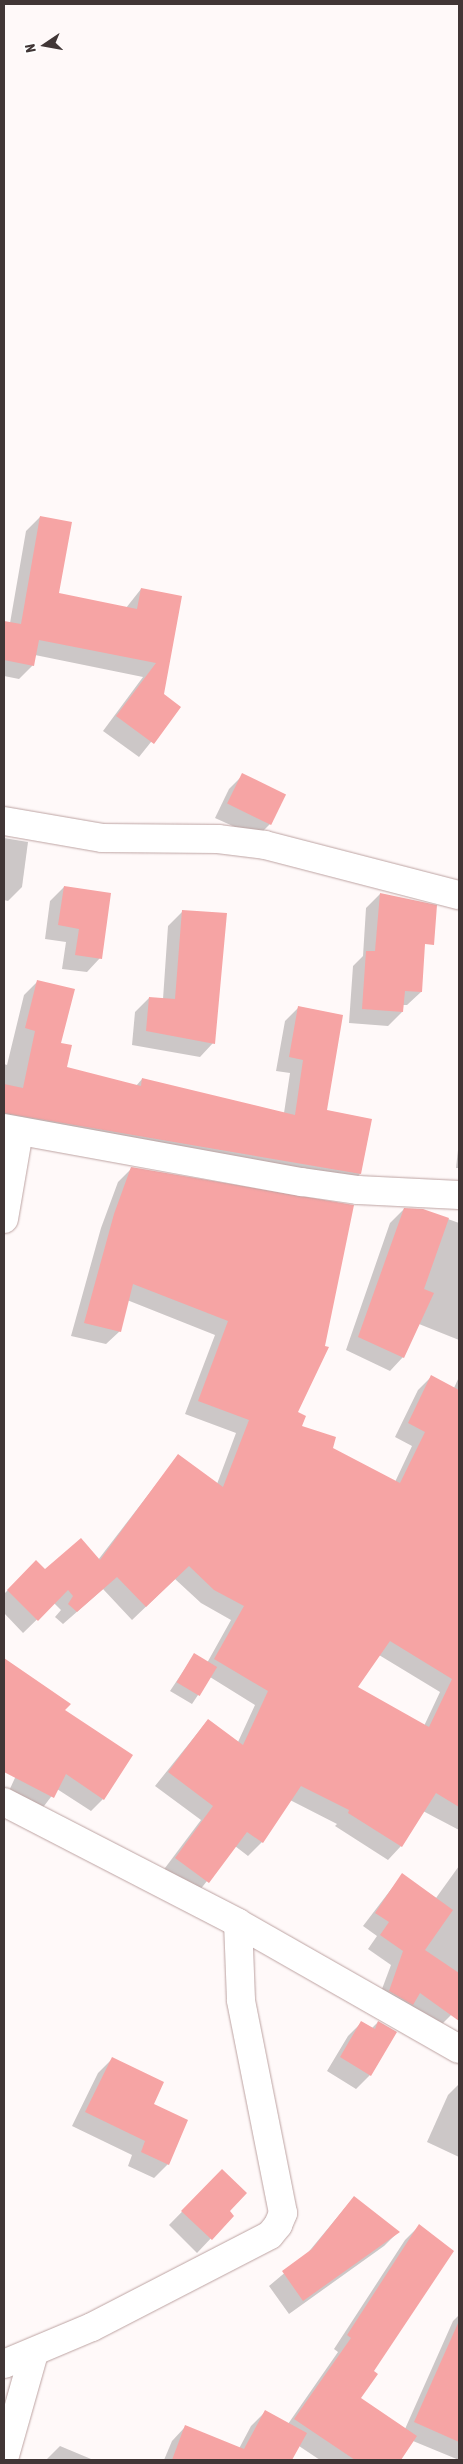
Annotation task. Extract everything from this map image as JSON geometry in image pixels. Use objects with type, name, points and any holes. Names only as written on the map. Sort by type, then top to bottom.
[{"type":"street","points":[[4,821],[102,838],[218,839],[265,845],[459,895]]},
{"type":"street","points":[[4,1219],[11,1130],[302,1182],[358,1190],[459,1195]]},
{"type":"street","points":[[4,1802],[238,1923],[459,2049]]},
{"type":"street","points":[[4,2364],[92,2327],[270,2235],[278,2225],[283,2213],[241,2000],[238,1923]]},
{"type":"street","points":[[4,2459],[34,2353]]},
{"type":"building","points":[[40,516],[72,522],[59,593],[137,609],[141,588],[182,596],[164,694],[181,707],[154,744],[116,716],[156,663],[39,640],[34,666],[4,660],[4,621],[21,624]]},
{"type":"building","points":[[242,773],[286,794],[271,825],[227,804]]},
{"type":"building","points":[[64,886],[111,893],[102,959],[75,955],[79,929],[58,925]]},
{"type":"building","points":[[380,893],[437,905],[434,945],[425,944],[422,992],[405,991],[403,1012],[362,1009],[366,951],[375,951]]},
{"type":"building","points":[[182,910],[227,913],[215,1044],[146,1031],[149,997],[175,999]]},
{"type":"building","points":[[37,980],[75,989],[61,1043],[72,1045],[67,1067],[141,1086],[142,1078],[295,1115],[303,1060],[289,1057],[298,1006],[343,1015],[327,1110],[372,1119],[361,1174],[4,1113],[4,1084],[23,1088],[35,1031],[25,1028]]},
{"type":"building","points":[[131,1167],[354,1205],[325,1346],[329,1347],[298,1412],[306,1416],[302,1426],[336,1437],[333,1448],[400,1483],[425,1432],[408,1423],[431,1375],[459,1390],[459,1807],[436,1793],[402,1847],[348,1813],[349,1810],[301,1786],[263,1843],[247,1832],[209,1883],[175,1858],[213,1806],[168,1772],[208,1719],[243,1745],[268,1691],[214,1659],[244,1606],[214,1590],[189,1566],[146,1607],[117,1577],[77,1612],[68,1604],[73,1596],[68,1590],[38,1621],[7,1590],[36,1560],[45,1569],[81,1538],[100,1560],[178,1454],[223,1487],[249,1420],[198,1401],[228,1321],[133,1284],[121,1332],[84,1323],[114,1214]],"holes":[[[390,1641],[452,1679],[429,1727],[358,1687]]]},
{"type":"building","points":[[404,1208],[423,1209],[449,1218],[424,1289],[434,1293],[404,1358],[358,1337]]},
{"type":"building","points":[[194,1653],[217,1667],[200,1696],[176,1682]]},
{"type":"building","points":[[4,1658],[71,1704],[65,1710],[133,1755],[104,1800],[66,1774],[54,1798],[4,1772]]},
{"type":"building","points":[[402,1873],[453,1910],[425,1950],[459,1973],[459,2021],[420,1993],[413,2005],[389,1991],[403,1951],[380,1935],[389,1922],[375,1913]]},
{"type":"building","points":[[361,2021],[375,2029],[378,2021],[397,2032],[371,2076],[340,2057]]},
{"type":"building","points":[[112,2057],[164,2082],[154,2104],[188,2120],[169,2165],[141,2152],[145,2141],[85,2112]]},
{"type":"building","points":[[222,2169],[247,2193],[230,2211],[234,2216],[212,2240],[181,2211]]},
{"type":"building","points":[[354,2196],[400,2232],[303,2301],[282,2271],[312,2249]]},
{"type":"building","points":[[419,2224],[454,2251],[374,2371],[378,2374],[361,2398],[417,2436],[401,2460],[355,2460],[294,2419],[351,2338],[347,2335]]},
{"type":"building","points":[[459,2321],[459,2442],[414,2422]]},
{"type":"building","points":[[265,2410],[307,2433],[292,2460],[172,2460],[185,2425],[244,2449]]}]
